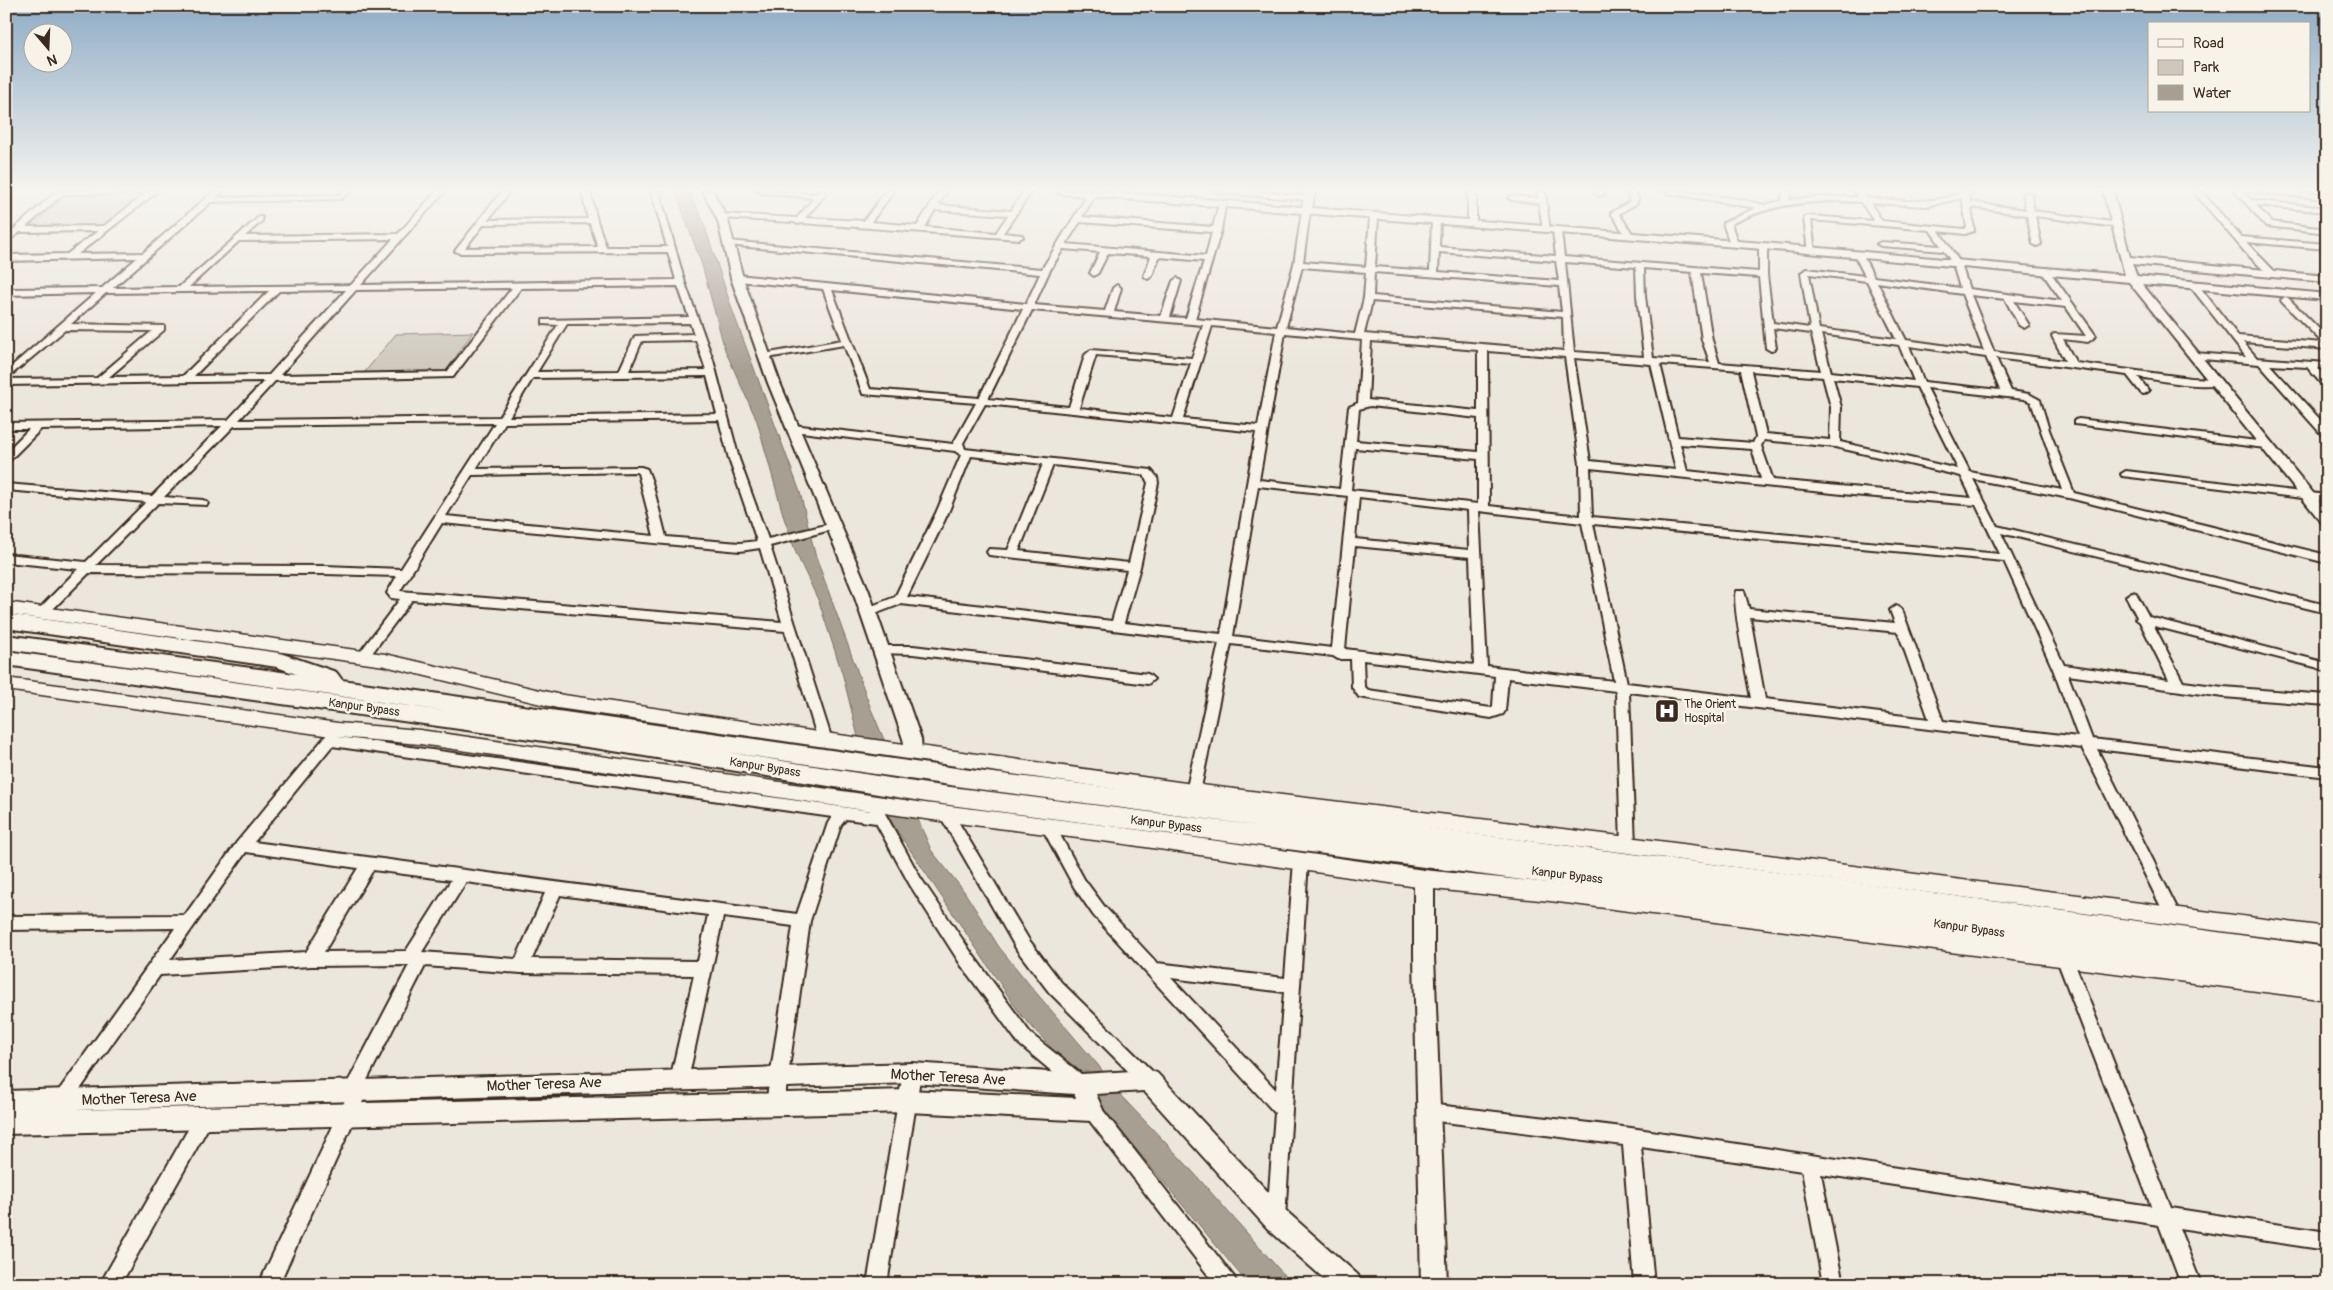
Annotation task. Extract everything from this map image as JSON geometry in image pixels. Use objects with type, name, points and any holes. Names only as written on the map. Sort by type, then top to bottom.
[{"type":"highway","points":[[6,621],[280,660],[328,677],[337,688]]},
{"type":"highway","name":"Kanpur Bypass","points":[[6,642],[970,779],[1842,892],[2327,959]]},
{"type":"highway","name":"Kanpur Bypass","points":[[6,658],[601,741],[927,793],[1783,903],[2327,977]]},
{"type":"highway","points":[[6,672],[223,703],[305,699]]},
{"type":"main road","points":[[6,608],[362,658],[424,668],[503,690],[557,702],[825,740],[1193,792],[1628,845],[2327,936]]},
{"type":"main road","points":[[6,684],[334,736],[420,737],[878,808],[945,812],[1424,879],[1550,892],[2327,990]]},
{"type":"street","points":[[69,257],[77,251]]},
{"type":"street","points":[[6,376],[151,251]]},
{"type":"street","points":[[182,289],[224,251]]},
{"type":"street","points":[[43,612],[230,424],[387,251]]},
{"type":"street","points":[[672,251],[711,373],[722,417],[825,740]]},
{"type":"street","points":[[729,251],[764,357],[834,526],[882,650],[909,730],[906,750]]},
{"type":"street","points":[[809,251],[1046,272]]},
{"type":"street","points":[[963,450],[958,443],[982,401],[1004,354],[1058,251]]},
{"type":"street","points":[[1094,273],[1104,251]]},
{"type":"street","points":[[1127,251],[1209,259]]},
{"type":"street","points":[[1190,321],[1211,251]]},
{"type":"street","points":[[1193,792],[1226,640],[1252,482],[1281,330],[1300,251]]},
{"type":"street","points":[[1362,403],[1363,337],[1371,251]]},
{"type":"street","points":[[1434,251],[1434,274]]},
{"type":"street","points":[[1465,251],[1763,274]]},
{"type":"street","points":[[1558,251],[1567,315],[1569,355],[1585,464],[1587,520],[1622,689],[1628,845]]},
{"type":"street","points":[[1763,251],[1763,274],[1771,348]]},
{"type":"street","points":[[1812,251],[2327,297]]},
{"type":"street","points":[[1948,251],[1957,264],[1972,312],[2007,394]]},
{"type":"street","points":[[2122,251],[2132,279],[2327,520]]},
{"type":"street","points":[[2251,251],[2274,275]]},
{"type":"street","points":[[1148,276],[1156,254]]},
{"type":"street","points":[[6,258],[146,256]]},
{"type":"street","points":[[1859,256],[1902,341],[1920,384],[1978,502],[2008,558],[2059,669],[2086,743],[2173,916]]},
{"type":"street","points":[[2124,260],[2327,279]]},
{"type":"street","points":[[1298,264],[1562,284]]},
{"type":"street","points":[[1640,265],[1641,296],[1652,361],[1682,474]]},
{"type":"street","points":[[1696,270],[1707,340],[1716,367]]},
{"type":"street","points":[[1835,444],[1836,407],[1815,331],[1805,273],[1808,271],[2069,305]]},
{"type":"street","points":[[2045,272],[2091,336],[2088,339],[2057,336],[2072,365]]},
{"type":"street","points":[[737,278],[1029,307],[1483,348],[1826,374],[2026,396],[2035,400],[2044,430],[2069,494]]},
{"type":"street","points":[[1165,319],[1177,282]]},
{"type":"street","points":[[6,292],[682,283]]},
{"type":"street","points":[[6,382],[450,375],[519,284]]},
{"type":"street","points":[[2193,284],[2235,339],[2258,360],[2327,434]]},
{"type":"street","points":[[826,286],[845,342],[866,392],[982,401],[1073,412],[1262,430]]},
{"type":"street","points":[[185,380],[277,288]]},
{"type":"street","points":[[1109,314],[1117,288]]},
{"type":"street","points":[[1368,298],[1567,315]]},
{"type":"street","points":[[2008,298],[2024,325]]},
{"type":"street","points":[[2286,300],[2327,342]]},
{"type":"street","points":[[546,322],[694,320]]},
{"type":"street","points":[[564,322],[404,573],[393,592],[395,595],[790,627]]},
{"type":"street","points":[[1177,422],[1208,323]]},
{"type":"street","points":[[1770,325],[1902,341],[2130,373],[2216,382]]},
{"type":"street","points":[[63,327],[161,328],[100,381]]},
{"type":"street","points":[[622,374],[638,338],[699,337]]},
{"type":"street","points":[[2235,339],[2327,346]]},
{"type":"street","points":[[764,357],[845,342]]},
{"type":"street","points":[[1481,671],[1475,554],[1484,456],[1483,348]]},
{"type":"street","points":[[1073,412],[1090,355],[1094,352],[1196,361]]},
{"type":"street","points":[[2195,356],[2327,366]]},
{"type":"street","points":[[2309,364],[2327,385]]},
{"type":"street","points":[[1744,368],[1768,483]]},
{"type":"street","points":[[531,375],[711,373]]},
{"type":"street","points":[[2130,373],[2144,391]]},
{"type":"street","points":[[1338,655],[1349,542],[1350,444],[1354,407],[1362,403],[1483,415]]},
{"type":"street","points":[[6,426],[722,417]]},
{"type":"street","points":[[2313,419],[2327,420]]},
{"type":"street","points":[[2079,422],[2265,444]]},
{"type":"street","points":[[6,458],[39,425]]},
{"type":"street","points":[[793,428],[1049,462],[1147,472],[1152,477],[1153,483],[1134,567],[1117,627]]},
{"type":"street","points":[[1674,440],[1835,444],[1965,474],[2069,494],[2327,560]]},
{"type":"street","points":[[1350,444],[1484,456]]},
{"type":"street","points":[[900,600],[942,513],[963,450]]},
{"type":"street","points":[[1012,554],[1049,462]]},
{"type":"street","points":[[1585,464],[1978,502]]},
{"type":"street","points":[[469,472],[637,469],[642,471],[647,482],[660,540]]},
{"type":"street","points":[[2126,474],[2327,498]]},
{"type":"street","points":[[1252,482],[1587,520],[2008,558]]},
{"type":"street","points":[[6,488],[203,503]]},
{"type":"street","points":[[438,519],[740,547],[764,544],[834,526]]},
{"type":"street","points":[[1993,528],[2327,609]]},
{"type":"street","points":[[1349,542],[1475,554]]},
{"type":"street","points":[[993,552],[1134,567]]},
{"type":"street","points":[[6,558],[86,568],[325,570],[404,573]]},
{"type":"street","points":[[1740,594],[1759,705]]},
{"type":"street","points":[[2132,596],[2142,619],[2178,685]]},
{"type":"street","points":[[362,658],[408,597]]},
{"type":"street","points":[[868,612],[900,600],[1338,655],[2327,772]]},
{"type":"street","points":[[1896,610],[1938,726]]},
{"type":"street","points":[[1742,612],[1902,628]]},
{"type":"street","points":[[2142,619],[2319,664],[2327,668]]},
{"type":"street","points":[[882,650],[913,650],[1148,679]]},
{"type":"street","points":[[1358,657],[1358,687],[1364,694],[1491,713],[1498,711],[1500,706],[1502,673]]},
{"type":"street","points":[[2059,669],[2223,692],[2327,700]]},
{"type":"street","points":[[47,1122],[242,846],[334,736],[842,814],[878,808],[915,881],[1024,1038],[1085,1083],[1092,1110],[1227,1284]]},
{"type":"street","points":[[945,812],[1023,945],[1055,987],[1139,1080],[1276,1219],[1349,1284]]},
{"type":"street","points":[[775,1104],[802,921],[835,824],[842,814]]},
{"type":"street","points":[[1048,826],[1079,883],[1099,911],[1284,1111]]},
{"type":"street","points":[[242,846],[802,921]]},
{"type":"street","points":[[1276,1219],[1301,861]]},
{"type":"street","points":[[311,959],[368,862]]},
{"type":"street","points":[[269,1284],[348,1115],[356,1090],[415,959],[462,875]]},
{"type":"street","points":[[1424,879],[1434,1284]]},
{"type":"street","points":[[521,966],[555,888]]},
{"type":"street","points":[[679,1080],[717,910]]},
{"type":"street","points":[[6,923],[189,921]]},
{"type":"street","points":[[2064,957],[2191,1284]]},
{"type":"street","points":[[156,968],[311,959],[415,959],[521,966],[704,968]]},
{"type":"street","points":[[1152,969],[1292,986]]},
{"type":"street","points":[[877,1284],[912,1073]]},
{"type":"street","name":"Mother Teresa Ave","points":[[6,1102],[912,1073],[1085,1083]]},
{"type":"street","points":[[1085,1083],[1139,1080]]},
{"type":"street","points":[[6,1123],[908,1101],[1092,1110]]},
{"type":"street","points":[[1429,1112],[1631,1137],[1810,1166],[2327,1241]]},
{"type":"street","points":[[110,1284],[204,1118]]},
{"type":"street","points":[[1631,1137],[1644,1284]]},
{"type":"street","points":[[1810,1166],[1833,1284]]},
{"type":"green space","points":[[473,332],[446,371],[364,373],[396,334]]},
{"type":"water","points":[[697,251],[713,251],[733,312],[800,492],[815,554],[871,709],[931,850],[964,891],[999,947],[1098,1065],[1122,1097],[1185,1163],[1292,1284],[1248,1284],[1103,1109],[1098,1095],[1080,1071],[1058,1055],[1021,1015],[892,823],[858,737],[843,676],[819,602],[796,553],[784,518],[757,421],[725,350]]},
{"type":"place","name":"The Orient Hospital","points":[[1667,711]]}]
